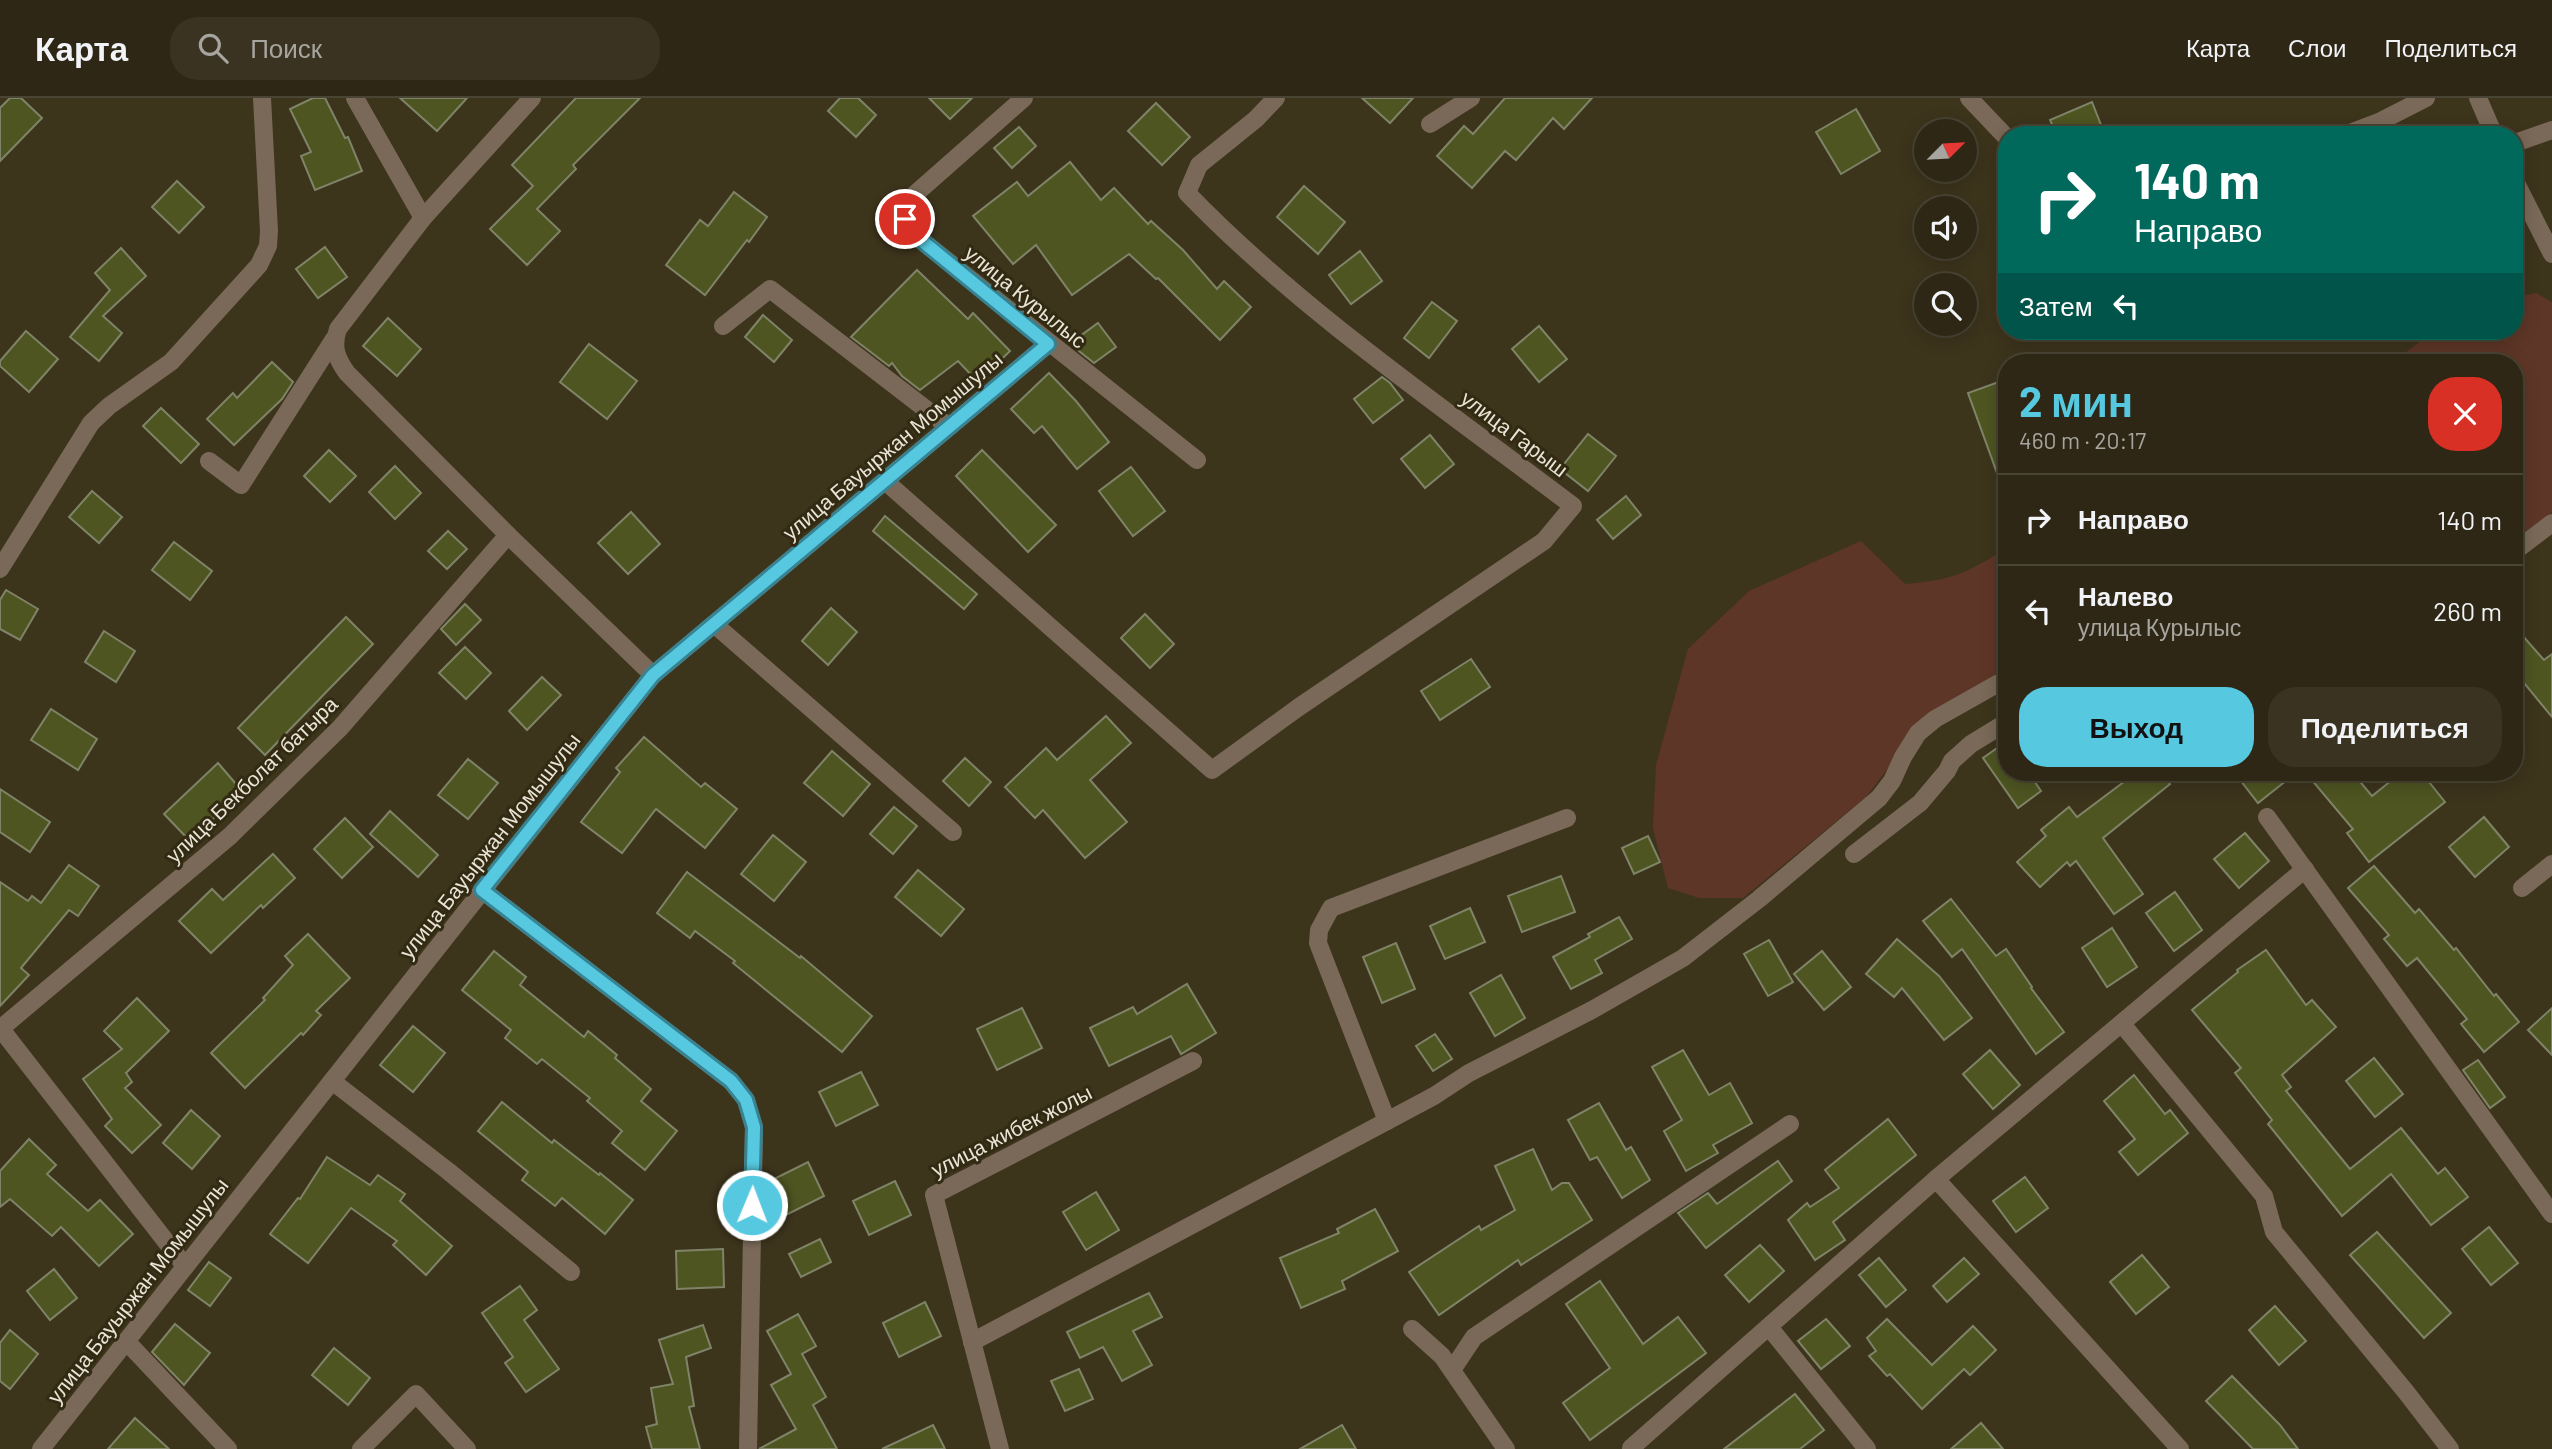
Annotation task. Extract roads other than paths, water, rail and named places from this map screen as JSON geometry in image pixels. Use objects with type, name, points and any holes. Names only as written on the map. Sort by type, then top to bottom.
[{"type":"street","points":[[0,569],[91,423],[109,406],[171,362],[259,265],[268,246],[269,231],[262,98]]},
{"type":"street","points":[[355,98],[423,218]]},
{"type":"street","points":[[209,461],[241,485],[338,329],[423,218],[532,98]]},
{"type":"street","name":"улица Курылыс","points":[[1024,98],[905,203],[905,219],[916,236],[1048,344],[1197,460]]},
{"type":"street","name":"улица Гарыш","points":[[885,481],[1212,770],[1299,707],[1544,541],[1573,506],[1361,345],[1231,239],[1188,193],[1199,165],[1256,119],[1276,98]]},
{"type":"street","points":[[1430,124],[1471,98]]},
{"type":"street","points":[[1969,98],[1998,129]]},
{"type":"street","points":[[2369,126],[2426,98]]},
{"type":"street","points":[[2478,98],[2490,126]]},
{"type":"street","points":[[2523,140],[2552,130]]},
{"type":"street","points":[[2523,197],[2552,254]]},
{"type":"street","points":[[723,326],[770,289],[949,428]]},
{"type":"street","points":[[334,339],[340,363],[347,373],[508,535],[653,675]]},
{"type":"street","name":"улица Бауыржан Момышулы","points":[[41,1449],[653,675],[1048,344]]},
{"type":"street","points":[[2523,545],[2552,523]]},
{"type":"street","name":"улица Бекболат батыра","points":[[1,1029],[230,836],[340,728],[508,535]]},
{"type":"street","points":[[714,624],[953,832]]},
{"type":"street","points":[[972,1342],[1434,1096],[1469,1073],[1592,1010],[1683,958],[1759,900],[1880,798],[1918,733],[1935,719],[1998,684]]},
{"type":"street","points":[[1854,854],[1920,803],[1952,761],[1971,744],[1998,728]]},
{"type":"street","points":[[2267,817],[2552,1214]]},
{"type":"street","points":[[1387,1121],[1318,943],[1319,930],[1331,908],[1567,818]]},
{"type":"street","points":[[2522,888],[2552,864]]},
{"type":"street","points":[[1631,1448],[1936,1180],[2305,869]]},
{"type":"street","points":[[482,890],[731,1081],[746,1100],[754,1127],[748,1449]]},
{"type":"street","points":[[2122,1024],[2264,1196],[2274,1232],[2450,1449]]},
{"type":"street","points":[[1,1029],[186,1266]]},
{"type":"street","name":"улица жибек жолы","points":[[1000,1449],[934,1195],[1193,1061]]},
{"type":"street","points":[[332,1081],[448,1171],[571,1272]]},
{"type":"street","points":[[1452,1370],[1474,1337],[1790,1124]]},
{"type":"street","points":[[1936,1180],[2180,1449]]},
{"type":"street","points":[[1769,1326],[1867,1449]]},
{"type":"street","points":[[1412,1329],[1442,1356],[1506,1449]]},
{"type":"street","points":[[126,1341],[228,1449]]},
{"type":"street","points":[[360,1449],[416,1395],[467,1449]]}]
